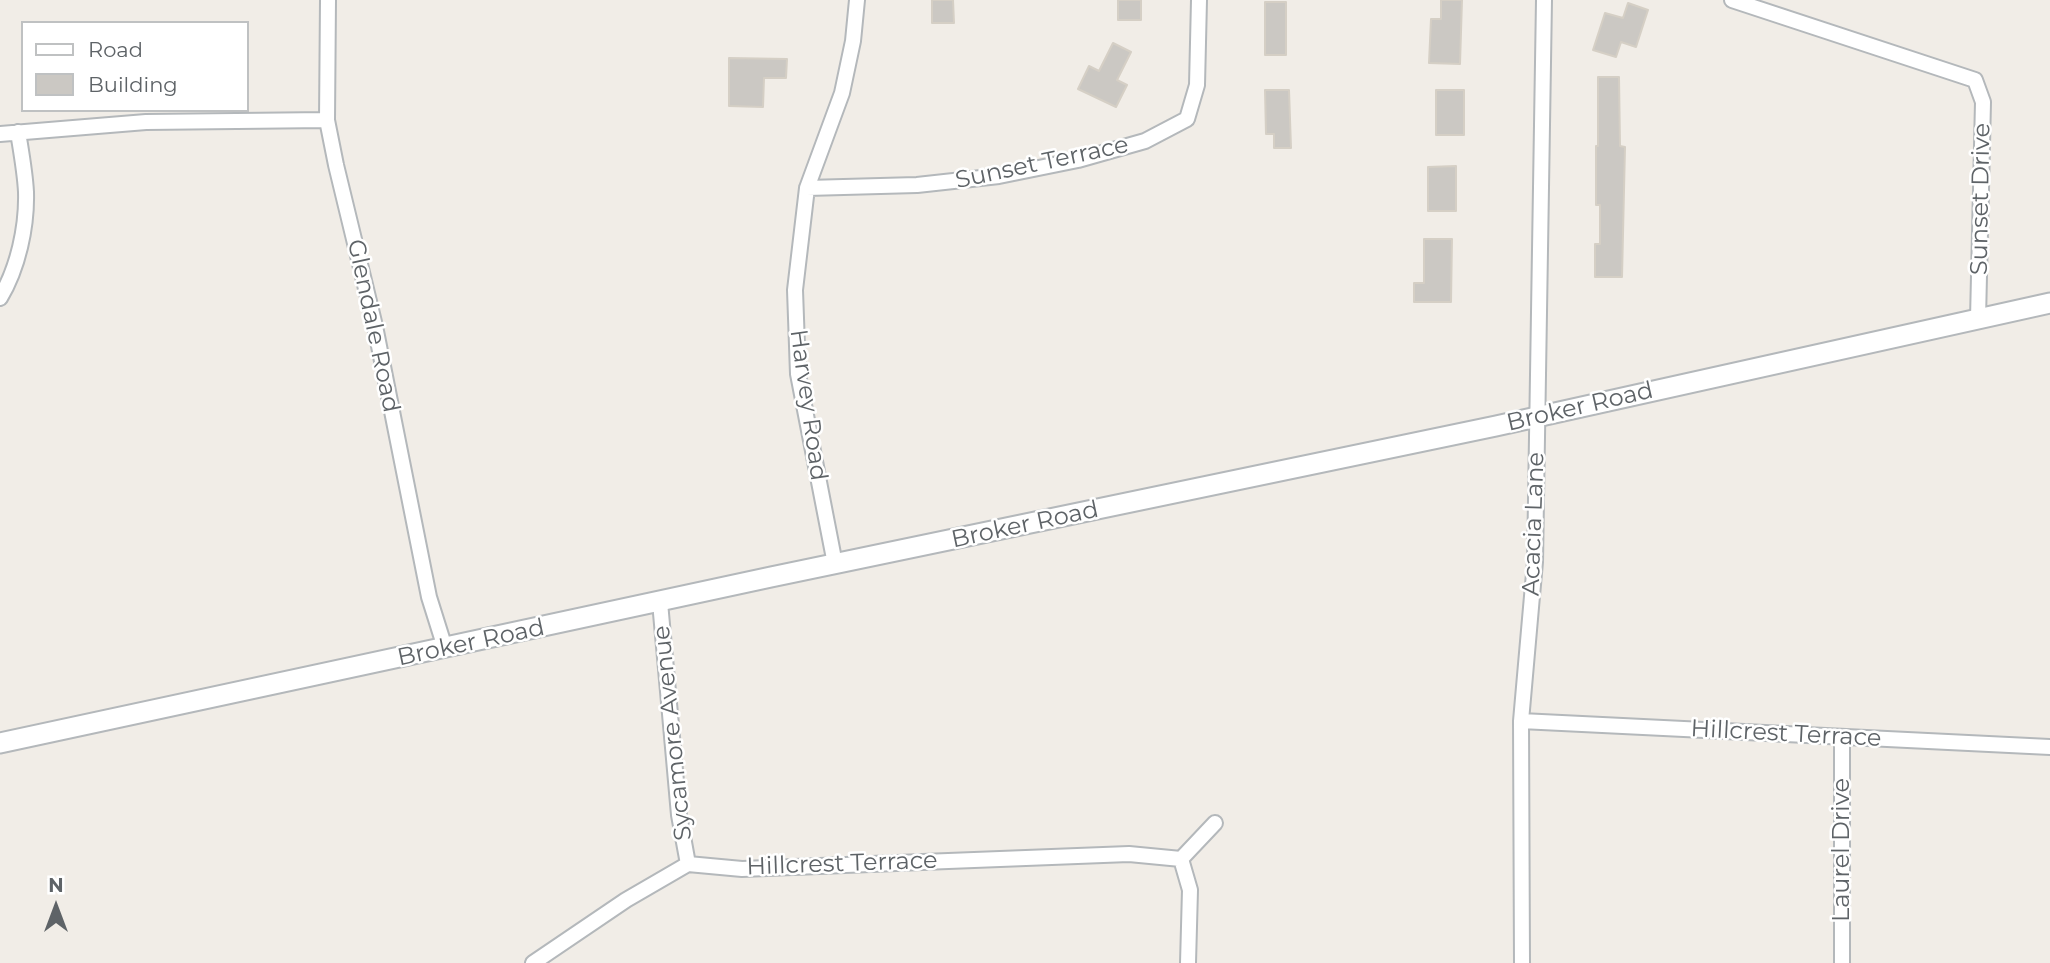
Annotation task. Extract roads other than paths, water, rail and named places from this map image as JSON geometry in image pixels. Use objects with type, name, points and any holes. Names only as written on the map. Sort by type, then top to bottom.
[{"type":"street","name":"Glendale Road","points":[[328,0],[327,120],[375,326],[429,597],[445,648]]},
{"type":"street","name":"Harvey Road","points":[[835,564],[799,374],[795,290],[807,188],[828,136],[845,81],[857,0]]},
{"type":"street","name":"Sunset Terrace","points":[[807,188],[917,185],[999,176],[1078,160],[1145,141],[1187,119],[1197,85],[1199,0]]},
{"type":"street","name":"Acacia Lane","points":[[1522,963],[1521,721],[1535,562],[1544,0]]},
{"type":"street","name":"Sunset Drive","points":[[1732,0],[1975,80],[1983,102],[1978,319]]},
{"type":"street","points":[[0,134],[146,122],[327,120]]},
{"type":"street","points":[[0,298],[15,262],[23,229],[26,192],[18,132]]},
{"type":"street","name":"Broker Road","points":[[0,743],[1538,417],[2050,303]]},
{"type":"street","name":"Sycamore Avenue","points":[[660,602],[679,815],[688,864]]},
{"type":"street","name":"Hillcrest Terrace","points":[[1521,721],[2050,747]]},
{"type":"street","name":"Laurel Drive","points":[[1842,737],[1842,963]]},
{"type":"street","points":[[1188,963],[1190,890],[1181,859],[1215,823]]},
{"type":"street","name":"Hillcrest Terrace","points":[[688,864],[742,869],[1129,854],[1181,859]]},
{"type":"street","points":[[533,963],[626,900],[688,864]]}]
